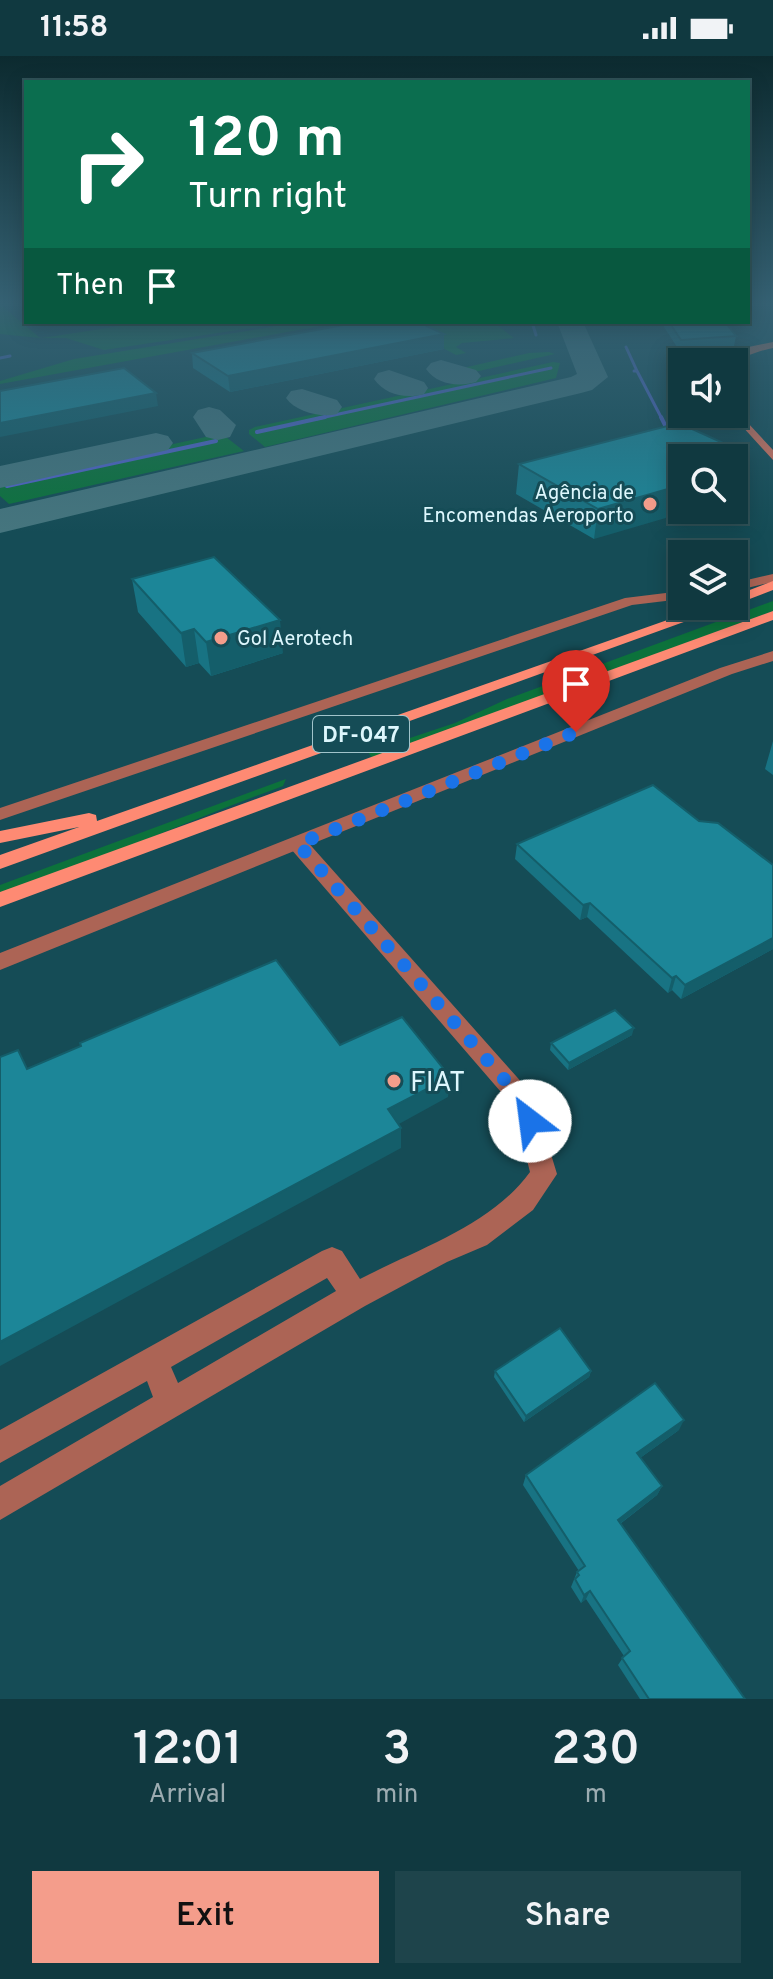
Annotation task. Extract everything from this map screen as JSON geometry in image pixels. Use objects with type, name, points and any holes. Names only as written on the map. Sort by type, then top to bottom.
[{"type":"main road","points":[[748,428],[773,457]]},
{"type":"main road","points":[[748,595],[773,585]]},
{"type":"main road","name":"DF-047","points":[[0,900],[773,615]]},
{"type":"main road","name":"DF-047","points":[[0,862],[682,620]]},
{"type":"main road","points":[[348,739],[346,751],[349,758],[364,766]]},
{"type":"main road","points":[[288,759],[305,773],[307,786]]},
{"type":"main road","points":[[0,837],[152,807]]},
{"type":"street","points":[[748,584],[773,578]]},
{"type":"street","points":[[0,814],[630,601],[668,597]]},
{"type":"street","points":[[0,962],[726,671],[773,656]]},
{"type":"street","points":[[0,1504],[355,1296],[477,1236],[524,1202],[544,1174],[524,1102],[298,844]]},
{"type":"street","points":[[0,1447],[332,1260],[355,1296]]},
{"type":"street","points":[[153,1359],[171,1404]]},
{"type":"green space","points":[[8,379],[29,379],[0,384],[0,381]]},
{"type":"green space","points":[[477,379],[553,379],[265,447],[249,434],[249,430]]},
{"type":"green space","points":[[210,436],[226,437],[244,451],[9,504],[0,496],[0,485],[9,480]]},
{"type":"green space","points":[[773,601],[773,611],[396,750],[372,758],[368,752],[455,723],[507,699],[721,620],[748,620],[748,610]]},
{"type":"green space","points":[[286,779],[283,786],[0,898],[0,885]]},
{"type":"building","points":[[66,379],[138,379],[156,393],[0,423],[0,391]]},
{"type":"building","points":[[668,426],[690,428],[721,442],[668,444],[668,489],[598,509],[519,464]]},
{"type":"building","points":[[214,557],[280,620],[206,642],[194,629],[181,633],[132,579]]},
{"type":"building","points":[[653,785],[699,821],[718,823],[773,865],[773,938],[685,985],[676,976],[672,978],[590,903],[583,905],[517,844]]},
{"type":"building","points":[[276,960],[340,1045],[402,1017],[450,1077],[388,1109],[401,1128],[0,1342],[0,1057],[18,1050],[27,1069],[81,1046],[80,1043]]},
{"type":"building","points":[[615,1010],[634,1028],[569,1063],[551,1043]]},
{"type":"building","points":[[560,1328],[591,1371],[526,1416],[495,1371]]},
{"type":"building","points":[[655,1383],[684,1420],[637,1453],[662,1486],[618,1520],[745,1699],[649,1699],[622,1658],[630,1651],[590,1591],[584,1595],[575,1579],[579,1575],[577,1572],[585,1566],[526,1475]]},
{"type":"waterway","points":[[316,419],[502,379]]},
{"type":"waterway","points":[[641,379],[662,419]]},
{"type":"waterway","points":[[257,432],[325,417]]},
{"type":"waterway","points":[[662,419],[665,425]]},
{"type":"waterway","points":[[7,486],[216,441]]},
{"type":"taxiway","points":[[389,379],[413,388]]},
{"type":"taxiway","points":[[0,521],[581,384],[590,379]]},
{"type":"taxiway","points":[[302,398],[326,407]]},
{"type":"taxiway","points":[[209,417],[220,425],[218,430]]},
{"type":"taxiway","points":[[0,477],[156,443]]},
{"type":"place","name":"Agência de Encomendas Aeroporto","points":[[650,504]]},
{"type":"place","name":"Gol Aerotech","points":[[221,638]]},
{"type":"place","name":"FIAT","points":[[394,1081]]},
{"type":"route","points":[[530,1121],[524,1102],[298,844],[576,732]]}]
